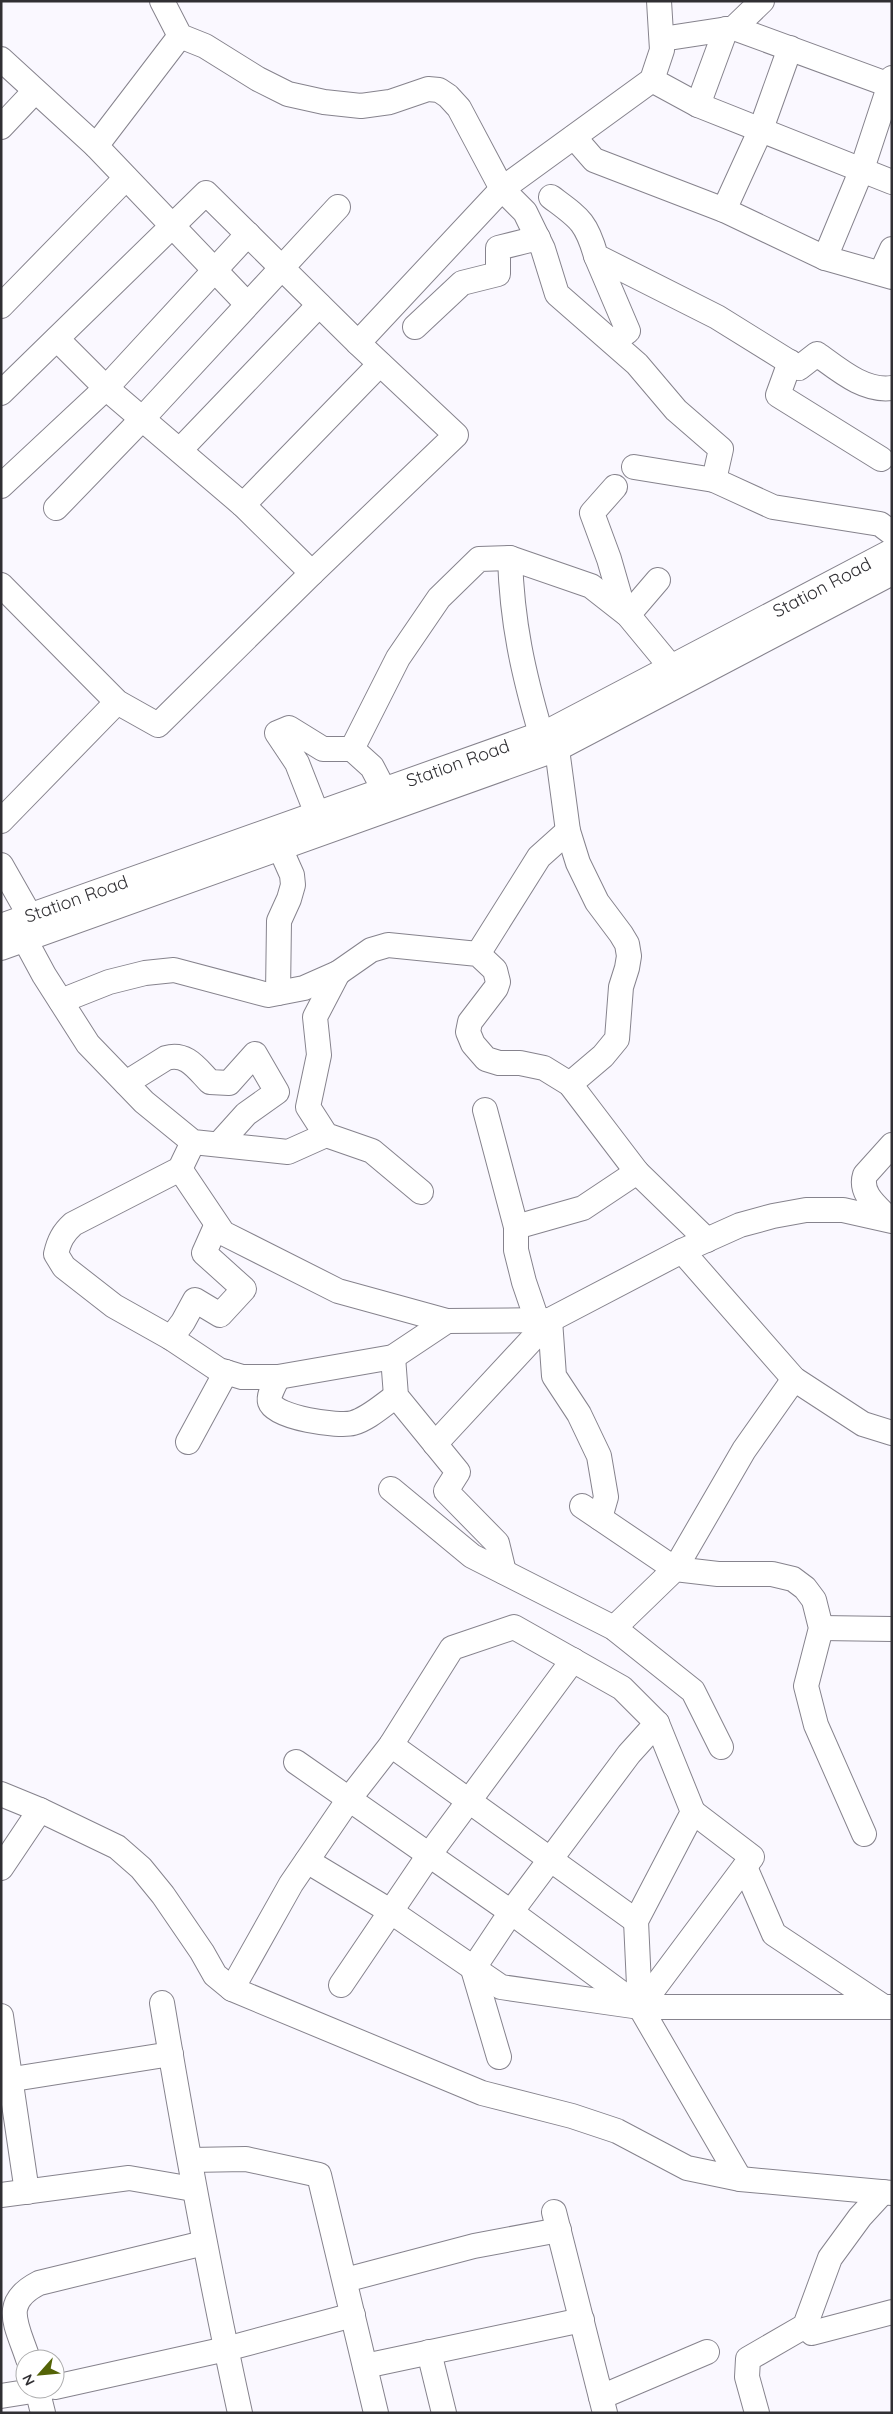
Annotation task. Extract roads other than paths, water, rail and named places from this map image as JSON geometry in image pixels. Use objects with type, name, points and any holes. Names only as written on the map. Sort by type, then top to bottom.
[{"type":"street","points":[[162,1],[180,36],[205,46],[258,80],[288,94],[324,102],[360,106],[390,102],[428,89],[439,90],[448,96],[459,108],[502,189],[525,212],[538,238],[558,294],[637,364],[676,410],[721,449],[714,480]]},
{"type":"street","points":[[358,343],[502,189],[652,80],[662,50],[659,1]]},
{"type":"street","points":[[698,105],[730,28],[762,1]]},
{"type":"street","points":[[662,40],[730,28],[891,83],[862,170],[825,258]]},
{"type":"street","points":[[96,146],[180,36]]},
{"type":"street","points":[[724,210],[761,129],[790,48]]},
{"type":"street","points":[[1,60],[96,146],[214,272],[247,304]]},
{"type":"street","points":[[652,80],[698,105],[892,182]]},
{"type":"street","points":[[1,127],[35,91]]},
{"type":"street","points":[[574,137],[594,160],[724,210],[825,258],[887,275],[892,249]]},
{"type":"street","points":[[1,306],[126,178]]},
{"type":"street","points":[[1,393],[206,193],[358,343],[456,435],[312,573],[158,725],[117,702],[1,585]]},
{"type":"street","points":[[551,197],[580,219],[589,232],[596,256],[628,331],[613,342]]},
{"type":"street","points":[[56,508],[143,418],[338,207]]},
{"type":"street","points":[[1,486],[106,388],[248,234]]},
{"type":"street","points":[[415,327],[462,284],[498,274],[498,248],[538,238]]},
{"type":"street","points":[[596,256],[717,316],[799,368],[817,354],[846,375],[878,390],[892,388]]},
{"type":"street","points":[[180,450],[319,304]]},
{"type":"street","points":[[57,339],[106,388],[243,506],[312,573]]},
{"type":"street","points":[[790,362],[778,395],[881,459]]},
{"type":"street","points":[[243,506],[380,364]]},
{"type":"street","points":[[634,467],[714,480],[772,507],[880,524],[892,533]]},
{"type":"street","points":[[616,487],[592,513],[626,613]]},
{"type":"street","name":"Station Road","points":[[1,926],[384,790],[549,742],[671,667],[892,551]]},
{"type":"street","points":[[510,558],[512,598],[518,646],[549,742],[568,831],[585,880],[597,902],[621,934],[629,956],[620,987],[617,1039],[603,1056],[570,1084]]},
{"type":"street","points":[[352,749],[398,658],[439,598],[479,559],[510,558],[591,586],[626,613],[671,667]]},
{"type":"street","name":"Station Road","points":[[1,948],[24,938],[280,848],[549,742],[892,573]]},
{"type":"street","points":[[626,613],[658,580]]},
{"type":"street","points":[[1,821],[117,702]]},
{"type":"street","points":[[317,814],[297,763],[277,733],[289,728],[323,748],[352,749],[372,767],[384,790]]},
{"type":"street","points":[[478,954],[540,857],[568,831]]},
{"type":"street","points":[[278,993],[279,920],[293,885],[292,875],[280,848]]},
{"type":"street","points":[[1,865],[30,916]]},
{"type":"street","points":[[24,938],[88,1044],[144,1102],[192,1142],[288,1152],[326,1135]]},
{"type":"street","points":[[61,1001],[109,982],[145,973],[174,970],[268,996],[304,988],[338,973],[371,950],[388,945],[478,954],[495,970],[498,982],[496,988],[470,1022],[468,1032],[473,1044],[486,1059],[499,1063],[520,1063],[544,1068],[570,1084],[637,1172],[707,1240]]},
{"type":"street","points":[[338,973],[315,1017],[319,1055],[308,1106],[326,1135],[372,1151],[421,1192]]},
{"type":"street","points":[[126,1083],[166,1058],[174,1056],[187,1059],[210,1082],[229,1083],[255,1054],[277,1092],[246,1114],[219,1144]]},
{"type":"street","points":[[485,1110],[516,1227],[516,1250],[524,1282],[543,1320],[554,1376],[579,1414],[599,1456],[606,1496],[591,1512],[675,1569],[718,1574],[772,1574],[793,1579],[805,1588],[814,1600],[821,1628],[806,1686],[816,1725],[864,1834]]},
{"type":"street","points":[[192,1142],[180,1169],[73,1224],[64,1232],[56,1254],[64,1267],[114,1306],[171,1338],[219,1370],[242,1377],[278,1377],[393,1357],[447,1321]]},
{"type":"street","points":[[891,1220],[866,1193],[863,1182],[865,1175],[892,1145]]},
{"type":"street","points":[[180,1169],[216,1226],[223,1232],[338,1290],[447,1321],[543,1320]]},
{"type":"street","points":[[516,1227],[583,1208],[637,1172]]},
{"type":"street","points":[[435,1444],[543,1320],[740,1225],[806,1210],[843,1210],[891,1220]]},
{"type":"street","points":[[171,1338],[183,1322],[195,1300],[220,1315],[244,1289],[204,1253],[216,1226]]},
{"type":"street","points":[[682,1252],[794,1379],[863,1424],[892,1433]]},
{"type":"street","points":[[393,1357],[396,1396],[458,1472],[446,1491],[497,1543],[504,1572]]},
{"type":"street","points":[[188,1442],[226,1372]]},
{"type":"street","points":[[278,1377],[269,1397],[272,1406],[280,1412],[340,1425],[354,1423],[396,1396]]},
{"type":"street","points":[[614,1628],[675,1569],[744,1450],[794,1379]]},
{"type":"street","points":[[391,1489],[472,1556],[614,1628],[693,1691],[721,1747]]},
{"type":"street","points":[[232,1989],[291,1884],[349,1799],[391,1745],[452,1648],[514,1626],[622,1688],[657,1723],[693,1812],[752,1857],[640,2008]]},
{"type":"street","points":[[821,1628],[892,1629]]},
{"type":"street","points":[[340,1984],[429,1855],[573,1660]]},
{"type":"street","points":[[473,1969],[511,1912],[551,1858],[629,1754],[657,1723]]},
{"type":"street","points":[[391,1745],[551,1858],[636,1921]]},
{"type":"street","points":[[296,1762],[511,1912],[640,2008],[740,2179]]},
{"type":"street","points":[[1,1794],[40,1810],[117,1847],[141,1868],[185,1928],[215,1975],[232,1989],[482,2094],[581,2119],[617,2131],[687,2168],[740,2179],[887,2193]]},
{"type":"street","points":[[1,1868],[40,1810]]},
{"type":"street","points":[[640,2008],[636,1921],[693,1812]]},
{"type":"street","points":[[307,1861],[390,1912],[501,1987],[640,2008],[888,2007]]},
{"type":"street","points":[[745,1867],[774,1934],[888,2007]]},
{"type":"street","points":[[473,1969],[499,2057]]},
{"type":"street","points":[[162,2003],[190,2160],[193,2190],[240,2413]]},
{"type":"street","points":[[1,2016],[7,2080],[27,2192]]},
{"type":"street","points":[[7,2080],[171,2054]]},
{"type":"street","points":[[190,2160],[246,2159],[319,2175],[376,2413]]},
{"type":"street","points":[[1,2195],[129,2178],[193,2190]]},
{"type":"street","points":[[756,2413],[747,2377],[748,2359],[805,2326],[830,2258],[860,2217],[887,2193]]},
{"type":"street","points":[[345,2280],[474,2246],[557,2221],[603,2405],[707,2352]]},
{"type":"street","points":[[25,2349],[14,2314],[16,2301],[27,2289],[39,2283],[204,2243]]},
{"type":"street","points":[[805,2326],[812,2334],[892,2312]]},
{"type":"street","points":[[65,2389],[353,2315]]},
{"type":"street","points":[[365,2366],[582,2320]]},
{"type":"street","points":[[429,2352],[444,2413]]},
{"type":"street","points":[[1,2396],[15,2395]]}]
